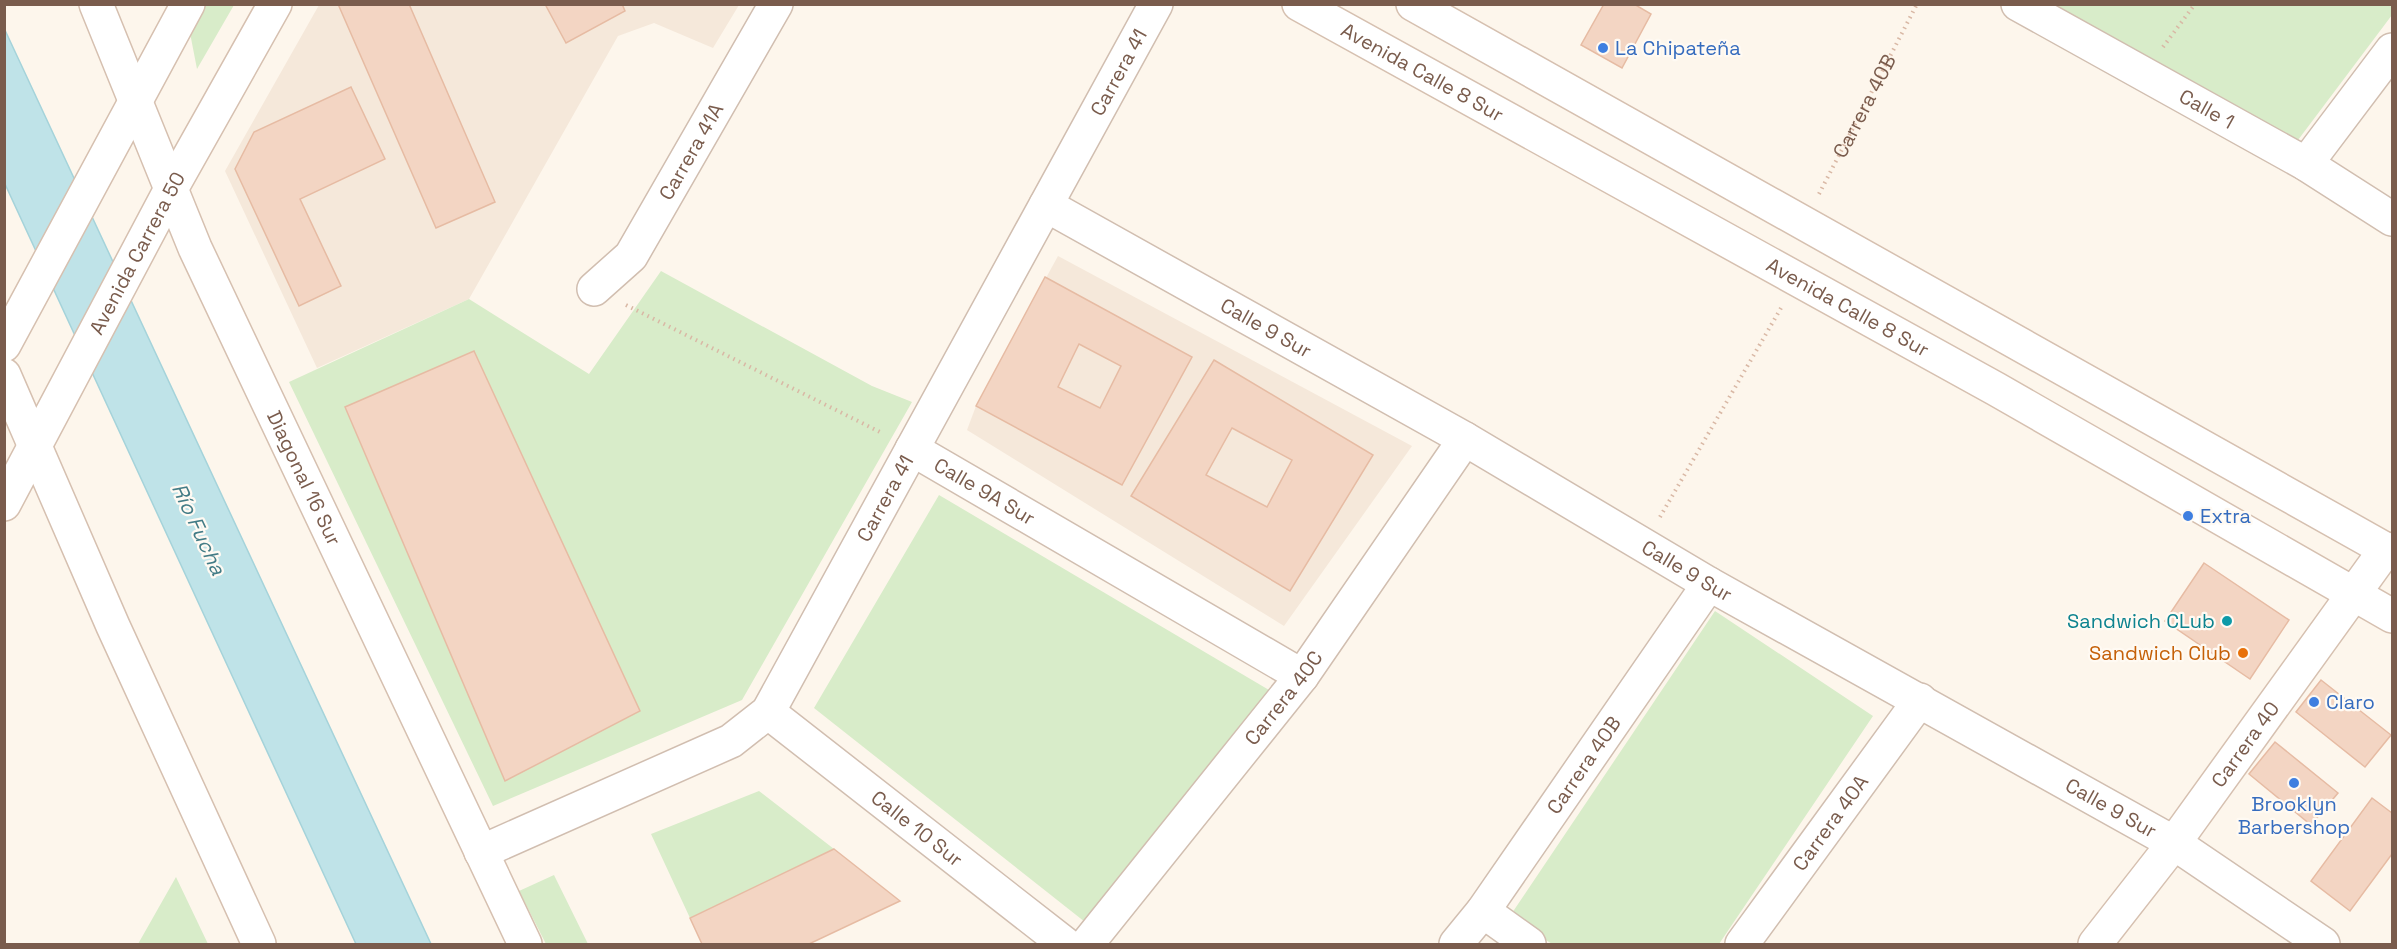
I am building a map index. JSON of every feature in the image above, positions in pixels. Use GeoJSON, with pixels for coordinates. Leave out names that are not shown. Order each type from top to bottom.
{"type":"FeatureCollection","features":[{"type":"Feature","properties":{"kind":"street","name":"Diagonal 16 Sur"},"geometry":{"type":"LineString","coordinates":[[96,4],[195,248],[525,945]]}},
{"type":"Feature","properties":{"kind":"street"},"geometry":{"type":"LineString","coordinates":[[4,345],[188,4]]}},
{"type":"Feature","properties":{"kind":"street","name":"Avenida Carrera 50"},"geometry":{"type":"LineString","coordinates":[[4,504],[171,189],[275,4]]}},
{"type":"Feature","properties":{"kind":"street","name":"Carrera 41A"},"geometry":{"type":"LineString","coordinates":[[594,289],[632,256],[776,4]]}},
{"type":"Feature","properties":{"kind":"street","name":"Carrera 41"},"geometry":{"type":"LineString","coordinates":[[482,852],[731,741],[768,712],[1156,4]]}},
{"type":"Feature","properties":{"kind":"street","name":"Avenida Calle 8 Sur"},"geometry":{"type":"LineString","coordinates":[[1299,4],[1996,389],[2392,615]]}},
{"type":"Feature","properties":{"kind":"street"},"geometry":{"type":"LineString","coordinates":[[1413,4],[2390,548]]}},
{"type":"Feature","properties":{"kind":"street","name":"Calle 1"},"geometry":{"type":"LineString","coordinates":[[2024,6],[2306,164],[2392,219]]}},
{"type":"Feature","properties":{"kind":"street"},"geometry":{"type":"LineString","coordinates":[[2306,164],[2392,50]]}},
{"type":"Feature","properties":{"kind":"street","name":"Calle 9 Sur"},"geometry":{"type":"LineString","coordinates":[[1046,205],[1465,439],[1709,584],[2174,843],[2323,945]]}},
{"type":"Feature","properties":{"kind":"street"},"geometry":{"type":"LineString","coordinates":[[4,375],[113,626],[259,945]]}},
{"type":"Feature","properties":{"kind":"street","name":"Carrera 40C"},"geometry":{"type":"LineString","coordinates":[[1087,945],[1302,676],[1465,439]]}},
{"type":"Feature","properties":{"kind":"street","name":"Calle 9A Sur"},"geometry":{"type":"LineString","coordinates":[[912,449],[1302,676]]}},
{"type":"Feature","properties":{"kind":"street","name":"Carrera 40"},"geometry":{"type":"LineString","coordinates":[[2095,945],[2174,843],[2355,592],[2390,548]]}},
{"type":"Feature","properties":{"kind":"street","name":"Carrera 40B"},"geometry":{"type":"LineString","coordinates":[[1456,945],[1483,911],[1709,584]]}},
{"type":"Feature","properties":{"kind":"street","name":"Carrera 40A"},"geometry":{"type":"LineString","coordinates":[[1742,945],[1920,700]]}},
{"type":"Feature","properties":{"kind":"street","name":"Calle 10 Sur"},"geometry":{"type":"LineString","coordinates":[[768,712],[1065,945]]}},
{"type":"Feature","properties":{"kind":"street"},"geometry":{"type":"LineString","coordinates":[[1483,911],[1529,945]]}},
{"type":"Feature","properties":{"kind":"path","name":"Carrera 40B"},"geometry":{"type":"LineString","coordinates":[[1817,198],[1917,4]]}},
{"type":"Feature","properties":{"kind":"path"},"geometry":{"type":"LineString","coordinates":[[2142,73],[2196,4]]}},
{"type":"Feature","properties":{"kind":"path","name":"Calle 9A Sur"},"geometry":{"type":"LineString","coordinates":[[594,289],[912,449]]}},
{"type":"Feature","properties":{"kind":"path"},"geometry":{"type":"LineString","coordinates":[[1644,545],[1783,305]]}},
{"type":"Feature","properties":{"kind":"shaded area"},"geometry":{"type":"Polygon","coordinates":[[[319,5],[739,5],[713,48],[654,23],[618,36],[469,299],[317,368],[225,171],[319,5]]]}},
{"type":"Feature","properties":{"kind":"shaded area"},"geometry":{"type":"Polygon","coordinates":[[[1058,256],[1412,446],[1284,626],[967,430],[976,406],[1058,256]]]}},
{"type":"Feature","properties":{"kind":"green space"},"geometry":{"type":"Polygon","coordinates":[[[2054,4],[2392,5],[2392,15],[2292,148],[2048,12],[2054,4]]]}},
{"type":"Feature","properties":{"kind":"green space"},"geometry":{"type":"Polygon","coordinates":[[[205,5],[234,5],[197,69],[190,33],[205,5]]]}},
{"type":"Feature","properties":{"kind":"green space"},"geometry":{"type":"Polygon","coordinates":[[[661,271],[872,386],[912,402],[742,700],[493,806],[289,382],[469,299],[589,374],[661,271]]]}},
{"type":"Feature","properties":{"kind":"green space"},"geometry":{"type":"Polygon","coordinates":[[[939,495],[1269,690],[1085,922],[814,708],[939,495]]]}},
{"type":"Feature","properties":{"kind":"green space"},"geometry":{"type":"Polygon","coordinates":[[[1715,611],[1873,716],[1719,944],[1552,944],[1510,916],[1715,611]]]}},
{"type":"Feature","properties":{"kind":"green space"},"geometry":{"type":"Polygon","coordinates":[[[759,791],[834,849],[690,918],[651,834],[759,791]]]}},
{"type":"Feature","properties":{"kind":"green space"},"geometry":{"type":"Polygon","coordinates":[[[554,875],[588,944],[546,944],[519,891],[554,875]]]}},
{"type":"Feature","properties":{"kind":"green space"},"geometry":{"type":"Polygon","coordinates":[[[176,877],[208,944],[138,944],[176,877]]]}},
{"type":"Feature","properties":{"kind":"water","name":"Río Fucha"},"geometry":{"type":"Polygon","coordinates":[[[4,28],[431,944],[356,944],[5,184],[4,28]]]}},
{"type":"Feature","properties":{"kind":"building"},"geometry":{"type":"Polygon","coordinates":[[[338,4],[409,4],[495,202],[436,228],[338,4]]]}},
{"type":"Feature","properties":{"kind":"building"},"geometry":{"type":"Polygon","coordinates":[[[545,4],[622,4],[625,11],[566,43],[545,4]]]}},
{"type":"Feature","properties":{"kind":"building"},"geometry":{"type":"Polygon","coordinates":[[[1604,4],[1634,4],[1651,14],[1622,68],[1581,45],[1604,4]]]}},
{"type":"Feature","properties":{"kind":"building"},"geometry":{"type":"Polygon","coordinates":[[[351,87],[385,159],[300,199],[341,286],[299,306],[235,169],[254,132],[351,87]]]}},
{"type":"Feature","properties":{"kind":"building"},"geometry":{"type":"Polygon","coordinates":[[[1045,277],[1192,357],[1122,485],[976,406],[1045,277]],[[1079,344],[1058,387],[1100,408],[1121,366],[1079,344]]]}},
{"type":"Feature","properties":{"kind":"building"},"geometry":{"type":"Polygon","coordinates":[[[474,351],[640,711],[505,781],[345,407],[474,351]]]}},
{"type":"Feature","properties":{"kind":"building"},"geometry":{"type":"Polygon","coordinates":[[[1214,360],[1373,455],[1290,591],[1131,496],[1214,360]],[[1232,428],[1206,475],[1267,507],[1292,460],[1232,428]]]}},
{"type":"Feature","properties":{"kind":"building","name":"Sandwich CLub"},"geometry":{"type":"Polygon","coordinates":[[[2204,563],[2289,620],[2250,679],[2165,621],[2204,563]]]}},
{"type":"Feature","properties":{"kind":"building"},"geometry":{"type":"Polygon","coordinates":[[[2321,680],[2391,735],[2365,767],[2296,712],[2321,680]]]}},
{"type":"Feature","properties":{"kind":"building","name":"Brooklyn Barbershop"},"geometry":{"type":"Polygon","coordinates":[[[2275,742],[2338,793],[2311,825],[2249,774],[2275,742]]]}},
{"type":"Feature","properties":{"kind":"building"},"geometry":{"type":"Polygon","coordinates":[[[2372,798],[2392,813],[2392,854],[2350,911],[2311,881],[2372,798]]]}},
{"type":"Feature","properties":{"kind":"building"},"geometry":{"type":"Polygon","coordinates":[[[834,849],[900,901],[809,944],[702,944],[690,918],[834,849]]]}},
{"type":"Feature","properties":{"kind":"place","name":"La Chipateña"},"geometry":{"type":"Point","coordinates":[1603,48]}},
{"type":"Feature","properties":{"kind":"place","name":"Extra"},"geometry":{"type":"Point","coordinates":[2188,516]}},
{"type":"Feature","properties":{"kind":"place","name":"Sandwich CLub"},"geometry":{"type":"Point","coordinates":[2227,621]}},
{"type":"Feature","properties":{"kind":"place","name":"Sandwich Club"},"geometry":{"type":"Point","coordinates":[2243,653]}},
{"type":"Feature","properties":{"kind":"place","name":"Claro"},"geometry":{"type":"Point","coordinates":[2314,702]}},
{"type":"Feature","properties":{"kind":"place","name":"Brooklyn Barbershop"},"geometry":{"type":"Point","coordinates":[2294,783]}}]}
